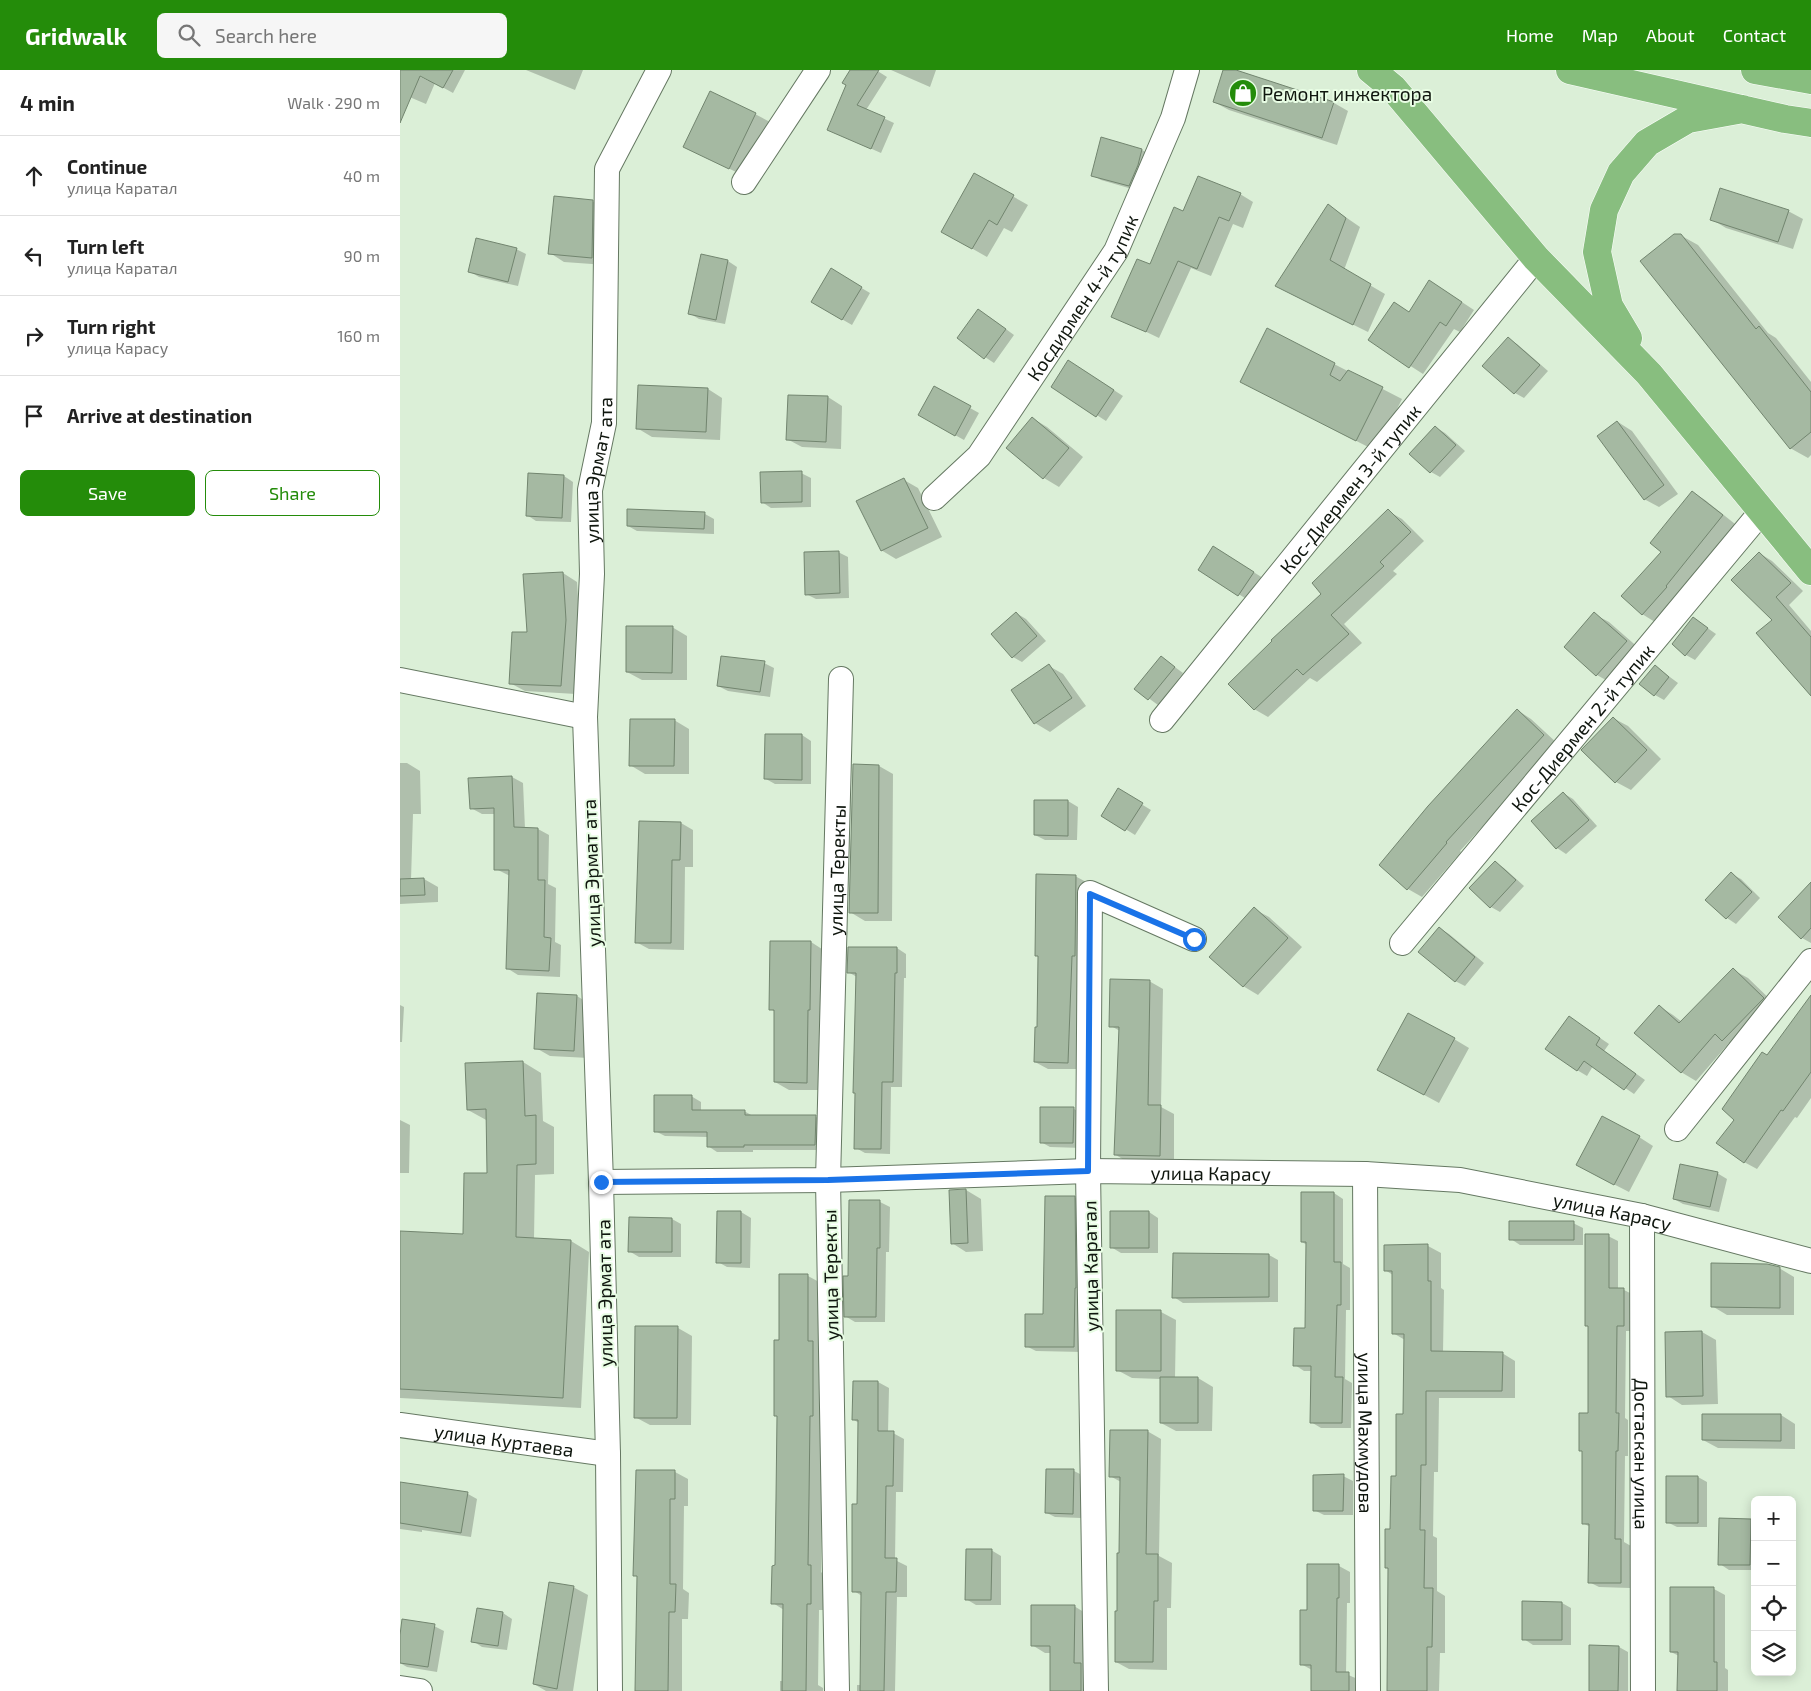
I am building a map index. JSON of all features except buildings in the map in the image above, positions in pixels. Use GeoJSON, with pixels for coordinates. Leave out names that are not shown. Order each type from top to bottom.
{"type":"FeatureCollection","features":[{"type":"Feature","properties":{"kind":"highway"},"geometry":{"type":"LineString","coordinates":[[1371,70],[1393,88],[1536,258],[1649,374],[1811,571]]}},
{"type":"Feature","properties":{"kind":"highway"},"geometry":{"type":"LineString","coordinates":[[1570,70],[1785,120],[1811,123]]}},
{"type":"Feature","properties":{"kind":"highway"},"geometry":{"type":"LineString","coordinates":[[1756,70],[1811,80]]}},
{"type":"Feature","properties":{"kind":"highway"},"geometry":{"type":"LineString","coordinates":[[1649,374],[1609,306],[1598,252],[1604,210],[1621,173],[1647,143],[1688,119],[1742,109]]}},
{"type":"Feature","properties":{"kind":"street","name":"улица Эрмат ата"},"geometry":{"type":"LineString","coordinates":[[610,1691],[608,1454],[585,717],[592,574],[590,490],[604,423],[607,169],[659,70]]}},
{"type":"Feature","properties":{"kind":"street"},"geometry":{"type":"LineString","coordinates":[[744,182],[818,70]]}},
{"type":"Feature","properties":{"kind":"street","name":"Косдирмен 4-й тупик"},"geometry":{"type":"LineString","coordinates":[[934,498],[979,456],[1116,251],[1173,118],[1187,70]]}},
{"type":"Feature","properties":{"kind":"street","name":"Кос-Диермен 3-й тупик"},"geometry":{"type":"LineString","coordinates":[[1162,720],[1536,258]]}},
{"type":"Feature","properties":{"kind":"street","name":"Кос-Диермен 2-й тупик"},"geometry":{"type":"LineString","coordinates":[[1402,943],[1762,511]]}},
{"type":"Feature","properties":{"kind":"street","name":"улица Теректы"},"geometry":{"type":"LineString","coordinates":[[837,1691],[828,1180],[841,679]]}},
{"type":"Feature","properties":{"kind":"street"},"geometry":{"type":"LineString","coordinates":[[400,680],[585,717]]}},
{"type":"Feature","properties":{"kind":"street","name":"улица Каратал"},"geometry":{"type":"LineString","coordinates":[[1096,1691],[1088,1171],[1090,894],[1194,939]]}},
{"type":"Feature","properties":{"kind":"street"},"geometry":{"type":"LineString","coordinates":[[1677,1129],[1811,961]]}},
{"type":"Feature","properties":{"kind":"street","name":"улица Карасу"},"geometry":{"type":"LineString","coordinates":[[601,1182],[828,1180],[1088,1171],[1365,1174],[1460,1180],[1642,1216],[1811,1261]]}},
{"type":"Feature","properties":{"kind":"street","name":"улица Махмудова"},"geometry":{"type":"LineString","coordinates":[[1365,1174],[1368,1691]]}},
{"type":"Feature","properties":{"kind":"street","name":"Достаскан улица"},"geometry":{"type":"LineString","coordinates":[[1642,1216],[1643,1691]]}},
{"type":"Feature","properties":{"kind":"street","name":"улица Куртаева"},"geometry":{"type":"LineString","coordinates":[[400,1425],[608,1454]]}},
{"type":"Feature","properties":{"kind":"street"},"geometry":{"type":"LineString","coordinates":[[400,1688],[420,1691]]}},
{"type":"Feature","properties":{"kind":"place","name":"Ремонт инжектора"},"geometry":{"type":"Point","coordinates":[1243,93]}},
{"type":"Feature","properties":{"kind":"route"},"geometry":{"type":"LineString","coordinates":[[601,1182],[828,1180],[1088,1171],[1090,894],[1194,939]]}}]}
